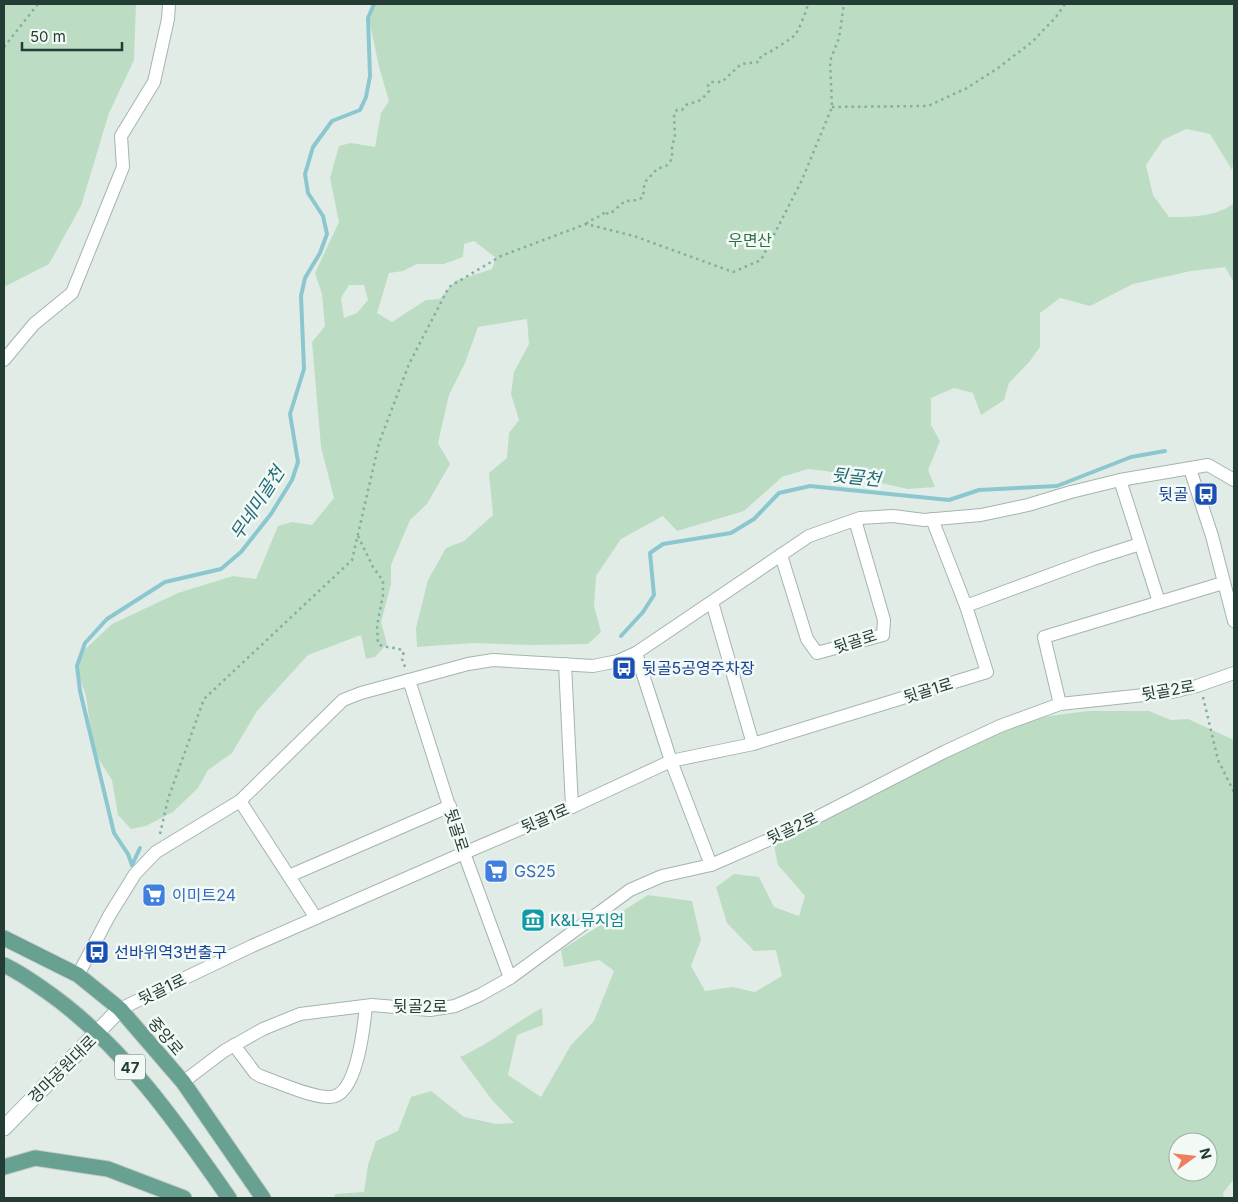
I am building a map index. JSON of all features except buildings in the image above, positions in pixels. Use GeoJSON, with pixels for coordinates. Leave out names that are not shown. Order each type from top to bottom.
{"type":"FeatureCollection","features":[{"type":"Feature","properties":{"kind":"main road","name":"중앙로"},"geometry":{"type":"LineString","coordinates":[[4,938],[78,975],[120,1009],[183,1082],[263,1198]]}},
{"type":"Feature","properties":{"kind":"main road","name":"47"},"geometry":{"type":"LineString","coordinates":[[4,965],[17,971],[56,998],[98,1032],[135,1072],[229,1198]]}},
{"type":"Feature","properties":{"kind":"main road"},"geometry":{"type":"LineString","coordinates":[[4,1166],[35,1158],[108,1169],[184,1198]]}},
{"type":"Feature","properties":{"kind":"street"},"geometry":{"type":"LineString","coordinates":[[4,360],[34,324],[72,293],[123,167],[121,136],[154,82],[168,19],[169,4]]}},
{"type":"Feature","properties":{"kind":"street"},"geometry":{"type":"LineString","coordinates":[[78,975],[109,916],[135,874],[156,852],[240,801],[344,700],[361,693],[468,664],[494,660],[593,666],[618,661],[636,653],[809,536],[860,518],[893,516],[924,520],[980,515],[1028,506],[1071,492],[1120,480],[1208,465],[1234,480]]}},
{"type":"Feature","properties":{"kind":"street"},"geometry":{"type":"LineString","coordinates":[[1190,469],[1212,536],[1234,621]]}},
{"type":"Feature","properties":{"kind":"street"},"geometry":{"type":"LineString","coordinates":[[1120,480],[1159,602]]}},
{"type":"Feature","properties":{"kind":"street"},"geometry":{"type":"LineString","coordinates":[[932,519],[966,606],[1093,559],[1140,544]]}},
{"type":"Feature","properties":{"kind":"street","name":"뒷골로"},"geometry":{"type":"LineString","coordinates":[[781,555],[808,639],[818,653],[883,635],[884,620],[855,520]]}},
{"type":"Feature","properties":{"kind":"street"},"geometry":{"type":"LineString","coordinates":[[1060,704],[1044,637],[1223,583]]}},
{"type":"Feature","properties":{"kind":"street"},"geometry":{"type":"LineString","coordinates":[[712,602],[753,744]]}},
{"type":"Feature","properties":{"kind":"street","name":"뒷골1로"},"geometry":{"type":"LineString","coordinates":[[120,1009],[316,918],[464,852],[572,807],[672,761],[753,744],[986,672],[966,606]]}},
{"type":"Feature","properties":{"kind":"street"},"geometry":{"type":"LineString","coordinates":[[636,653],[672,761],[711,864]]}},
{"type":"Feature","properties":{"kind":"street"},"geometry":{"type":"LineString","coordinates":[[565,664],[572,807]]}},
{"type":"Feature","properties":{"kind":"street","name":"뒷골2로"},"geometry":{"type":"LineString","coordinates":[[183,1082],[234,1045],[263,1029],[300,1014],[366,1006],[430,1010],[454,1006],[480,995],[510,978],[630,890],[662,876],[711,864],[798,827],[1000,726],[1060,704],[1172,692],[1234,673]]}},
{"type":"Feature","properties":{"kind":"street","name":"뒷골로"},"geometry":{"type":"LineString","coordinates":[[412,679],[464,852],[510,978]]}},
{"type":"Feature","properties":{"kind":"street"},"geometry":{"type":"LineString","coordinates":[[240,801],[316,918]]}},
{"type":"Feature","properties":{"kind":"street"},"geometry":{"type":"LineString","coordinates":[[289,876],[450,806]]}},
{"type":"Feature","properties":{"kind":"street"},"geometry":{"type":"LineString","coordinates":[[234,1045],[260,1076],[315,1095],[332,1098],[344,1090],[349,1081],[362,1038],[366,1006]]}},
{"type":"Feature","properties":{"kind":"street","name":"경마공원대로"},"geometry":{"type":"LineString","coordinates":[[4,1128],[120,1009]]}},
{"type":"Feature","properties":{"kind":"path"},"geometry":{"type":"LineString","coordinates":[[4,48],[38,4]]}},
{"type":"Feature","properties":{"kind":"path"},"geometry":{"type":"LineString","coordinates":[[156,852],[168,799],[204,699],[352,560],[379,443],[409,364],[449,287],[500,256],[586,224],[606,211],[606,213],[610,214],[625,201],[640,199],[643,196],[646,181],[657,169],[666,166],[672,159],[672,148],[675,138],[674,114],[677,110],[682,110],[686,105],[701,100],[709,91],[708,86],[710,82],[722,82],[738,66],[744,63],[759,62],[761,56],[771,52],[794,36],[808,4]]}},
{"type":"Feature","properties":{"kind":"path"},"geometry":{"type":"LineString","coordinates":[[586,224],[634,236],[733,272],[761,260],[802,180],[832,107],[830,61],[839,38],[844,4]]}},
{"type":"Feature","properties":{"kind":"path"},"geometry":{"type":"LineString","coordinates":[[832,107],[928,106],[967,88],[1025,48],[1056,17],[1065,4]]}},
{"type":"Feature","properties":{"kind":"path"},"geometry":{"type":"LineString","coordinates":[[358,535],[368,559],[383,581],[384,595],[377,626],[378,644],[384,647],[400,648],[404,652],[402,663],[412,679]]}},
{"type":"Feature","properties":{"kind":"path"},"geometry":{"type":"LineString","coordinates":[[1204,683],[1203,700],[1218,760],[1234,792]]}},
{"type":"Feature","properties":{"kind":"green space"},"geometry":{"type":"Polygon","coordinates":[[[4,4],[136,4],[134,60],[109,113],[81,206],[49,264],[4,287],[4,4]]]}},
{"type":"Feature","properties":{"kind":"green space","name":"우면산"},"geometry":{"type":"Polygon","coordinates":[[[373,4],[1234,4],[1234,159],[1232,170],[1210,134],[1186,129],[1163,140],[1146,165],[1153,195],[1169,217],[1212,214],[1234,203],[1234,283],[1225,267],[1191,271],[1133,284],[1090,306],[1060,298],[1040,313],[1040,347],[1030,361],[1009,383],[1004,400],[981,415],[973,393],[954,388],[931,398],[931,425],[940,441],[928,470],[935,487],[908,489],[826,471],[808,469],[782,477],[744,511],[677,531],[663,516],[621,539],[596,576],[594,606],[601,632],[588,644],[472,643],[417,647],[416,628],[428,580],[446,548],[464,541],[493,515],[489,473],[507,458],[509,433],[519,420],[511,394],[514,372],[529,344],[527,319],[478,327],[465,363],[449,395],[438,443],[450,464],[427,504],[410,520],[391,565],[391,584],[381,622],[387,644],[375,657],[366,659],[361,635],[308,655],[257,711],[232,753],[208,770],[198,788],[173,812],[146,826],[131,829],[118,815],[112,780],[94,752],[86,696],[79,675],[80,654],[112,624],[178,593],[233,576],[256,579],[278,526],[292,522],[312,525],[334,498],[321,447],[312,342],[325,326],[322,294],[315,273],[339,222],[330,178],[339,146],[351,143],[375,147],[381,113],[389,101],[379,67],[369,19],[373,4]],[[474,241],[464,244],[463,257],[444,264],[417,264],[403,271],[389,273],[377,313],[392,322],[426,300],[440,299],[455,281],[492,269],[496,258],[474,241]],[[349,285],[341,298],[344,318],[357,313],[368,300],[364,285],[349,285]]]}},
{"type":"Feature","properties":{"kind":"green space"},"geometry":{"type":"Polygon","coordinates":[[[1088,711],[1149,711],[1171,720],[1188,719],[1234,740],[1234,1179],[1223,1193],[1224,1198],[334,1198],[335,1194],[364,1192],[368,1165],[376,1141],[398,1131],[411,1097],[431,1091],[464,1117],[496,1124],[514,1123],[492,1100],[460,1057],[482,1046],[542,1008],[543,1025],[517,1035],[508,1075],[541,1097],[571,1045],[594,1021],[614,971],[599,960],[564,967],[561,950],[648,895],[692,901],[701,940],[691,966],[705,991],[732,987],[755,992],[782,976],[776,950],[754,951],[727,923],[716,887],[734,874],[759,877],[774,907],[799,916],[805,896],[778,865],[774,846],[808,825],[1015,724],[1035,718],[1088,711]]]}},
{"type":"Feature","properties":{"kind":"waterway","name":"무네미골천"},"geometry":{"type":"LineString","coordinates":[[132,865],[128,854],[114,833],[80,691],[77,666],[85,643],[107,619],[165,582],[221,569],[241,552],[271,514],[292,480],[298,462],[290,414],[304,369],[301,296],[305,278],[320,253],[327,234],[323,216],[308,193],[305,174],[313,147],[332,121],[360,110],[366,97],[370,76],[368,18],[374,4]]}},
{"type":"Feature","properties":{"kind":"waterway","name":"뒷골천"},"geometry":{"type":"LineString","coordinates":[[621,636],[643,612],[654,595],[650,553],[663,544],[731,533],[754,519],[779,493],[810,486],[949,500],[979,490],[1057,486],[1131,457],[1165,451]]}},
{"type":"Feature","properties":{"kind":"waterway","name":"뒷골천"},"geometry":{"type":"LineString","coordinates":[[132,865],[140,848]]}},
{"type":"Feature","properties":{"kind":"place","name":"뒷골"},"geometry":{"type":"Point","coordinates":[1206,494]}},
{"type":"Feature","properties":{"kind":"place","name":"뒷골5공영주차장"},"geometry":{"type":"Point","coordinates":[624,668]}},
{"type":"Feature","properties":{"kind":"place","name":"GS25"},"geometry":{"type":"Point","coordinates":[496,871]}},
{"type":"Feature","properties":{"kind":"place","name":"이미트24"},"geometry":{"type":"Point","coordinates":[154,895]}},
{"type":"Feature","properties":{"kind":"place","name":"K&L뮤지엄"},"geometry":{"type":"Point","coordinates":[533,920]}},
{"type":"Feature","properties":{"kind":"place","name":"선바위역3번출구"},"geometry":{"type":"Point","coordinates":[97,952]}}]}
